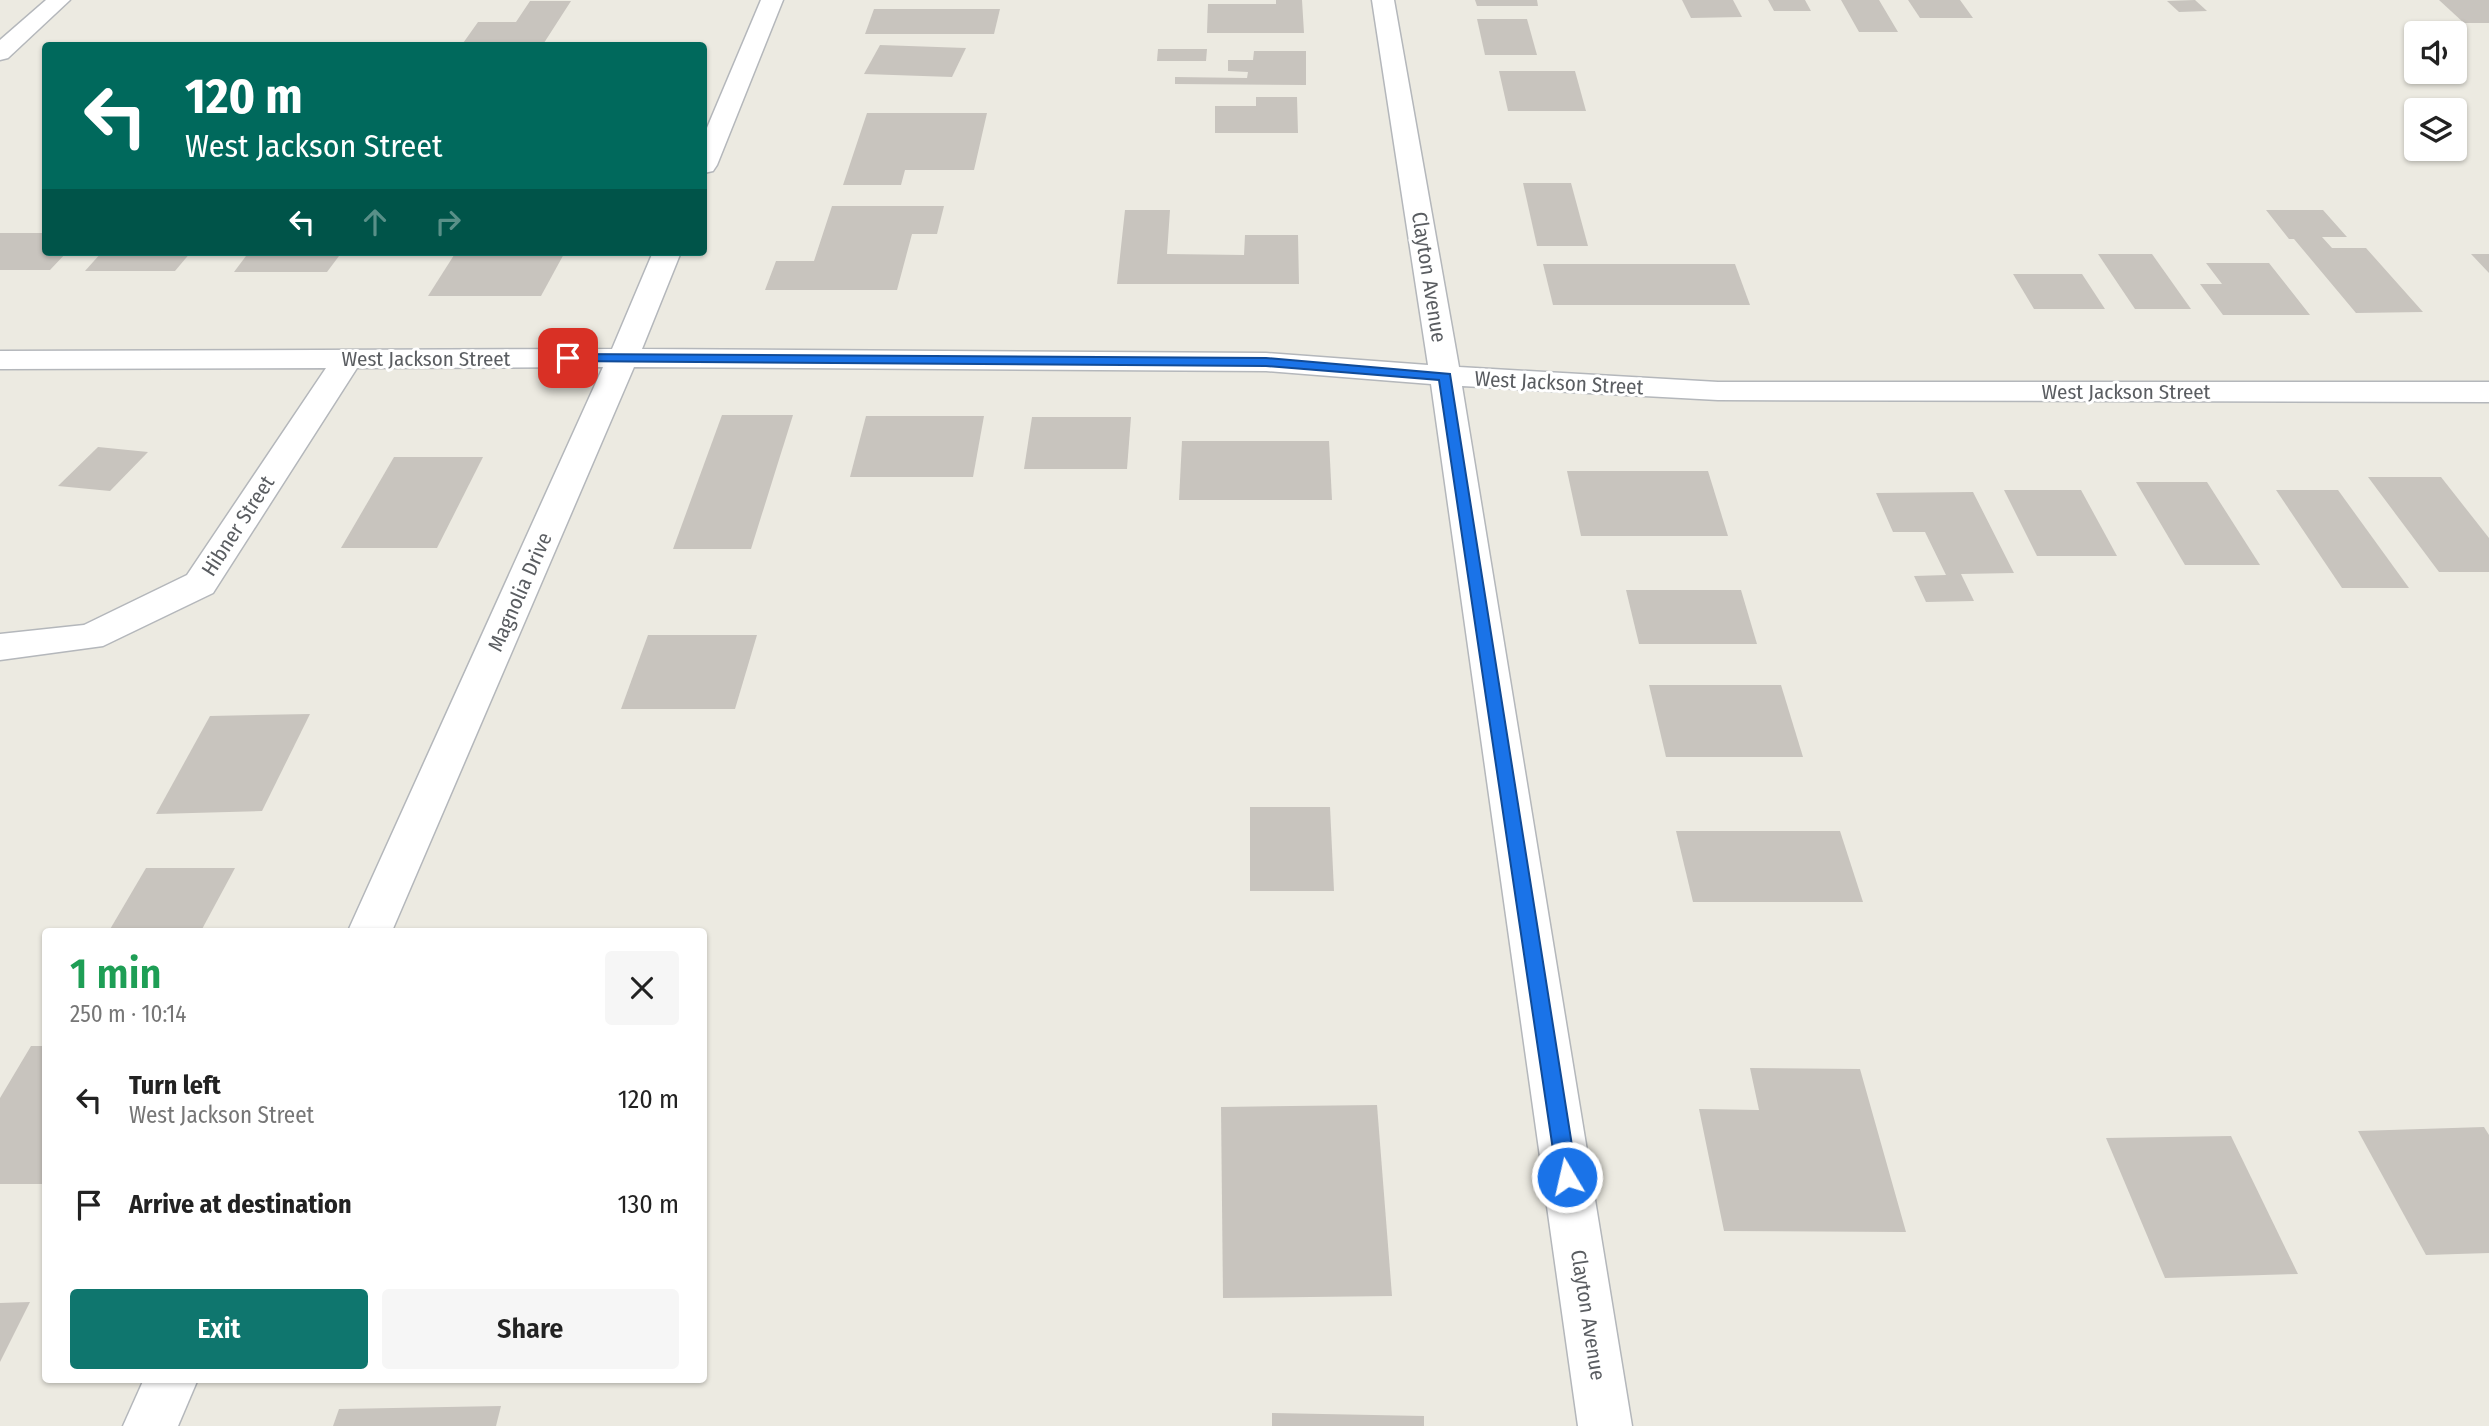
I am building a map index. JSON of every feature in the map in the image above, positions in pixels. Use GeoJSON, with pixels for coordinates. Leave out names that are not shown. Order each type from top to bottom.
{"type":"FeatureCollection","features":[{"type":"Feature","properties":{"kind":"street"},"geometry":{"type":"LineString","coordinates":[[0,53],[60,0]]}},
{"type":"Feature","properties":{"kind":"street"},"geometry":{"type":"LineString","coordinates":[[707,158],[772,0]]}},
{"type":"Feature","properties":{"kind":"street","name":"Clayton Avenue"},"geometry":{"type":"LineString","coordinates":[[1384,0],[1445,376],[1605,1426]]}},
{"type":"Feature","properties":{"kind":"street","name":"Magnolia Drive"},"geometry":{"type":"LineString","coordinates":[[371,928],[665,256]]}},
{"type":"Feature","properties":{"kind":"street","name":"West Jackson Street"},"geometry":{"type":"LineString","coordinates":[[0,360],[623,358],[1266,362],[1445,376],[1718,391],[2489,392]]}},
{"type":"Feature","properties":{"kind":"street","name":"Hibner Street"},"geometry":{"type":"LineString","coordinates":[[0,648],[90,637],[200,584],[347,360]]}},
{"type":"Feature","properties":{"kind":"street"},"geometry":{"type":"LineString","coordinates":[[150,1426],[169,1383]]}},
{"type":"Feature","properties":{"kind":"building"},"geometry":{"type":"Polygon","coordinates":[[[1276,0],[1302,0],[1304,33],[1207,33],[1208,4],[1276,4],[1276,0]]]}},
{"type":"Feature","properties":{"kind":"building"},"geometry":{"type":"Polygon","coordinates":[[[1475,0],[1537,0],[1538,6],[1477,6],[1475,0]]]}},
{"type":"Feature","properties":{"kind":"building"},"geometry":{"type":"Polygon","coordinates":[[[1682,0],[1733,0],[1742,17],[1691,18],[1682,0]]]}},
{"type":"Feature","properties":{"kind":"building"},"geometry":{"type":"Polygon","coordinates":[[[1768,0],[1805,0],[1811,11],[1774,11],[1768,0]]]}},
{"type":"Feature","properties":{"kind":"building"},"geometry":{"type":"Polygon","coordinates":[[[1841,0],[1879,0],[1898,32],[1859,32],[1841,0]]]}},
{"type":"Feature","properties":{"kind":"building"},"geometry":{"type":"Polygon","coordinates":[[[1908,0],[1960,0],[1973,18],[1920,18],[1908,0]]]}},
{"type":"Feature","properties":{"kind":"building"},"geometry":{"type":"Polygon","coordinates":[[[2195,0],[2207,11],[2179,12],[2167,1],[2195,0]]]}},
{"type":"Feature","properties":{"kind":"building"},"geometry":{"type":"Polygon","coordinates":[[[2439,0],[2489,0],[2489,23],[2462,21],[2439,0]]]}},
{"type":"Feature","properties":{"kind":"building"},"geometry":{"type":"Polygon","coordinates":[[[530,1],[571,1],[545,42],[464,42],[478,22],[516,22],[530,1]]]}},
{"type":"Feature","properties":{"kind":"building"},"geometry":{"type":"Polygon","coordinates":[[[874,9],[1000,9],[994,34],[865,34],[874,9]]]}},
{"type":"Feature","properties":{"kind":"building"},"geometry":{"type":"Polygon","coordinates":[[[1477,19],[1527,19],[1537,55],[1485,55],[1477,19]]]}},
{"type":"Feature","properties":{"kind":"building"},"geometry":{"type":"Polygon","coordinates":[[[880,45],[966,48],[952,77],[864,74],[880,45]]]}},
{"type":"Feature","properties":{"kind":"building"},"geometry":{"type":"Polygon","coordinates":[[[1158,49],[1207,49],[1206,61],[1157,61],[1158,49]]]}},
{"type":"Feature","properties":{"kind":"building"},"geometry":{"type":"Polygon","coordinates":[[[1254,51],[1306,51],[1306,85],[1175,84],[1175,77],[1247,78],[1248,72],[1228,71],[1228,60],[1253,60],[1254,51]]]}},
{"type":"Feature","properties":{"kind":"building"},"geometry":{"type":"Polygon","coordinates":[[[1499,71],[1575,71],[1586,111],[1508,111],[1499,71]]]}},
{"type":"Feature","properties":{"kind":"building"},"geometry":{"type":"Polygon","coordinates":[[[1256,97],[1297,97],[1298,133],[1215,133],[1215,106],[1256,106],[1256,97]]]}},
{"type":"Feature","properties":{"kind":"building"},"geometry":{"type":"Polygon","coordinates":[[[867,113],[987,113],[974,170],[905,170],[901,185],[843,185],[867,113]]]}},
{"type":"Feature","properties":{"kind":"building"},"geometry":{"type":"Polygon","coordinates":[[[1523,183],[1571,183],[1588,246],[1537,246],[1523,183]]]}},
{"type":"Feature","properties":{"kind":"building"},"geometry":{"type":"Polygon","coordinates":[[[832,206],[944,206],[937,234],[912,234],[897,290],[765,290],[776,261],[814,261],[832,206]]]}},
{"type":"Feature","properties":{"kind":"building"},"geometry":{"type":"Polygon","coordinates":[[[1125,210],[1170,210],[1167,254],[1244,255],[1245,235],[1298,235],[1299,284],[1117,284],[1125,210]]]}},
{"type":"Feature","properties":{"kind":"building"},"geometry":{"type":"Polygon","coordinates":[[[2266,210],[2323,210],[2347,237],[2322,237],[2332,248],[2366,248],[2423,312],[2356,313],[2266,210]]]}},
{"type":"Feature","properties":{"kind":"building"},"geometry":{"type":"Polygon","coordinates":[[[0,233],[42,233],[42,256],[63,256],[50,270],[0,270],[0,233]]]}},
{"type":"Feature","properties":{"kind":"building"},"geometry":{"type":"Polygon","coordinates":[[[2098,254],[2152,254],[2191,309],[2135,309],[2098,254]]]}},
{"type":"Feature","properties":{"kind":"building"},"geometry":{"type":"Polygon","coordinates":[[[2471,254],[2489,254],[2489,273],[2471,254]]]}},
{"type":"Feature","properties":{"kind":"building"},"geometry":{"type":"Polygon","coordinates":[[[98,256],[188,256],[175,271],[85,271],[98,256]]]}},
{"type":"Feature","properties":{"kind":"building"},"geometry":{"type":"Polygon","coordinates":[[[246,256],[339,256],[327,272],[234,272],[246,256]]]}},
{"type":"Feature","properties":{"kind":"building"},"geometry":{"type":"Polygon","coordinates":[[[453,256],[563,256],[541,296],[428,296],[453,256]]]}},
{"type":"Feature","properties":{"kind":"building"},"geometry":{"type":"Polygon","coordinates":[[[2206,263],[2269,263],[2310,315],[2223,315],[2200,284],[2222,284],[2206,263]]]}},
{"type":"Feature","properties":{"kind":"building"},"geometry":{"type":"Polygon","coordinates":[[[1543,264],[1735,264],[1750,305],[1553,305],[1543,264]]]}},
{"type":"Feature","properties":{"kind":"building"},"geometry":{"type":"Polygon","coordinates":[[[2013,274],[2082,274],[2105,309],[2034,309],[2013,274]]]}},
{"type":"Feature","properties":{"kind":"building"},"geometry":{"type":"Polygon","coordinates":[[[722,415],[793,415],[751,549],[673,549],[722,415]]]}},
{"type":"Feature","properties":{"kind":"building"},"geometry":{"type":"Polygon","coordinates":[[[866,416],[984,416],[973,477],[850,477],[866,416]]]}},
{"type":"Feature","properties":{"kind":"building"},"geometry":{"type":"Polygon","coordinates":[[[1032,417],[1131,417],[1127,469],[1024,469],[1032,417]]]}},
{"type":"Feature","properties":{"kind":"building"},"geometry":{"type":"Polygon","coordinates":[[[1182,441],[1329,441],[1332,500],[1179,500],[1182,441]]]}},
{"type":"Feature","properties":{"kind":"building"},"geometry":{"type":"Polygon","coordinates":[[[98,447],[148,452],[110,491],[58,486],[98,447]]]}},
{"type":"Feature","properties":{"kind":"building"},"geometry":{"type":"Polygon","coordinates":[[[394,457],[483,457],[437,548],[341,548],[394,457]]]}},
{"type":"Feature","properties":{"kind":"building"},"geometry":{"type":"Polygon","coordinates":[[[1567,471],[1708,471],[1728,536],[1581,536],[1567,471]]]}},
{"type":"Feature","properties":{"kind":"building"},"geometry":{"type":"Polygon","coordinates":[[[2368,477],[2441,477],[2489,538],[2489,572],[2439,572],[2368,477]]]}},
{"type":"Feature","properties":{"kind":"building"},"geometry":{"type":"Polygon","coordinates":[[[2136,482],[2207,482],[2260,565],[2185,565],[2136,482]]]}},
{"type":"Feature","properties":{"kind":"building"},"geometry":{"type":"Polygon","coordinates":[[[2004,490],[2081,490],[2117,556],[2037,556],[2004,490]]]}},
{"type":"Feature","properties":{"kind":"building"},"geometry":{"type":"Polygon","coordinates":[[[2276,490],[2338,490],[2409,588],[2342,588],[2276,490]]]}},
{"type":"Feature","properties":{"kind":"building"},"geometry":{"type":"Polygon","coordinates":[[[1973,492],[2014,573],[1961,574],[1974,601],[1926,602],[1914,576],[1946,575],[1925,532],[1893,532],[1876,493],[1973,492]]]}},
{"type":"Feature","properties":{"kind":"building"},"geometry":{"type":"Polygon","coordinates":[[[1626,590],[1741,590],[1757,644],[1639,644],[1626,590]]]}},
{"type":"Feature","properties":{"kind":"building"},"geometry":{"type":"Polygon","coordinates":[[[648,635],[757,635],[735,709],[621,709],[648,635]]]}},
{"type":"Feature","properties":{"kind":"building"},"geometry":{"type":"Polygon","coordinates":[[[1649,685],[1781,685],[1803,757],[1666,757],[1649,685]]]}},
{"type":"Feature","properties":{"kind":"building"},"geometry":{"type":"Polygon","coordinates":[[[310,714],[262,811],[156,814],[210,716],[310,714]]]}},
{"type":"Feature","properties":{"kind":"building"},"geometry":{"type":"Polygon","coordinates":[[[1250,807],[1330,807],[1334,891],[1250,891],[1250,807]]]}},
{"type":"Feature","properties":{"kind":"building"},"geometry":{"type":"Polygon","coordinates":[[[1676,831],[1840,831],[1863,902],[1693,902],[1676,831]]]}},
{"type":"Feature","properties":{"kind":"building"},"geometry":{"type":"Polygon","coordinates":[[[146,868],[235,868],[203,928],[111,928],[146,868]]]}},
{"type":"Feature","properties":{"kind":"building"},"geometry":{"type":"Polygon","coordinates":[[[31,1046],[42,1046],[42,1184],[0,1184],[0,1098],[31,1046]]]}},
{"type":"Feature","properties":{"kind":"building"},"geometry":{"type":"Polygon","coordinates":[[[1750,1068],[1860,1069],[1906,1232],[1724,1231],[1699,1109],[1759,1110],[1750,1068]]]}},
{"type":"Feature","properties":{"kind":"building"},"geometry":{"type":"Polygon","coordinates":[[[1377,1105],[1392,1296],[1223,1298],[1221,1107],[1377,1105]]]}},
{"type":"Feature","properties":{"kind":"building"},"geometry":{"type":"Polygon","coordinates":[[[2484,1127],[2489,1135],[2489,1253],[2426,1255],[2358,1131],[2484,1127]]]}},
{"type":"Feature","properties":{"kind":"building"},"geometry":{"type":"Polygon","coordinates":[[[2231,1136],[2298,1274],[2165,1278],[2106,1138],[2231,1136]]]}},
{"type":"Feature","properties":{"kind":"building"},"geometry":{"type":"Polygon","coordinates":[[[30,1302],[0,1362],[0,1303],[30,1302]]]}},
{"type":"Feature","properties":{"kind":"building"},"geometry":{"type":"Polygon","coordinates":[[[501,1406],[496,1426],[333,1426],[339,1409],[501,1406]]]}},
{"type":"Feature","properties":{"kind":"building"},"geometry":{"type":"Polygon","coordinates":[[[1272,1413],[1424,1416],[1424,1426],[1272,1426],[1272,1413]]]}},
{"type":"Feature","properties":{"kind":"route"},"geometry":{"type":"LineString","coordinates":[[568,358],[1266,362],[1445,376],[1567,1177]]}}]}
